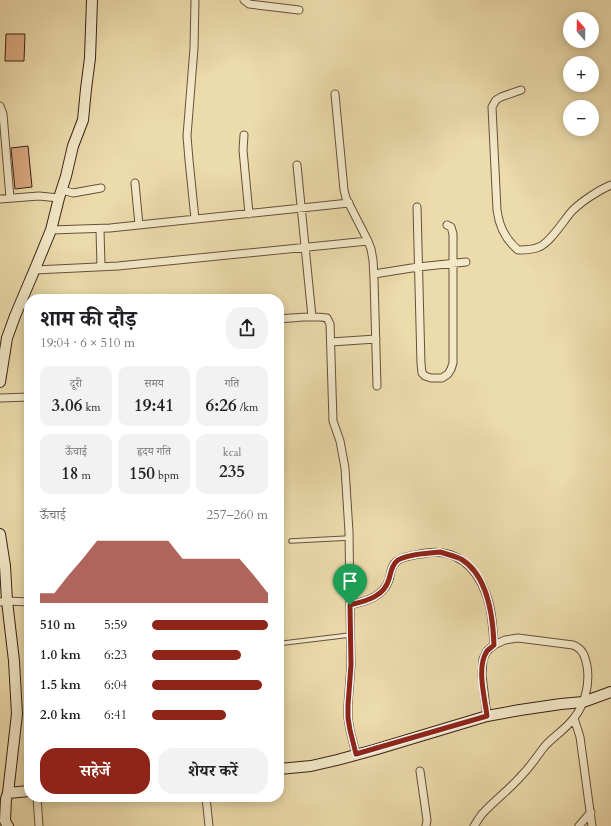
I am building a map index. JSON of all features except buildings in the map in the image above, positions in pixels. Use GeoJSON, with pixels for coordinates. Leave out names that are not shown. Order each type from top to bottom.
{"type":"FeatureCollection","features":[{"type":"Feature","properties":{"kind":"street"},"geometry":{"type":"LineString","coordinates":[[25,294],[51,230],[73,146],[83,120],[90,58],[92,0]]}},
{"type":"Feature","properties":{"kind":"street"},"geometry":{"type":"LineString","coordinates":[[195,0],[194,48],[187,136],[195,220]]}},
{"type":"Feature","properties":{"kind":"street"},"geometry":{"type":"LineString","coordinates":[[244,0],[249,4],[299,10]]}},
{"type":"Feature","properties":{"kind":"street"},"geometry":{"type":"LineString","coordinates":[[521,90],[501,97],[496,100],[492,107],[497,210],[499,222],[513,246],[518,250],[525,250],[539,247],[546,243],[573,210],[586,200],[611,185]]}},
{"type":"Feature","properties":{"kind":"street"},"geometry":{"type":"LineString","coordinates":[[335,94],[344,190],[349,204],[371,249],[374,274],[377,386]]}},
{"type":"Feature","properties":{"kind":"street"},"geometry":{"type":"LineString","coordinates":[[0,106],[3,114],[10,198]]}},
{"type":"Feature","properties":{"kind":"street"},"geometry":{"type":"LineString","coordinates":[[244,135],[243,150],[250,214]]}},
{"type":"Feature","properties":{"kind":"street"},"geometry":{"type":"LineString","coordinates":[[297,165],[312,317]]}},
{"type":"Feature","properties":{"kind":"street"},"geometry":{"type":"LineString","coordinates":[[135,183],[139,225]]}},
{"type":"Feature","properties":{"kind":"street"},"geometry":{"type":"LineString","coordinates":[[0,199],[73,193],[101,188]]}},
{"type":"Feature","properties":{"kind":"street"},"geometry":{"type":"LineString","coordinates":[[51,230],[100,229],[349,204]]}},
{"type":"Feature","properties":{"kind":"street"},"geometry":{"type":"LineString","coordinates":[[417,207],[421,364],[422,373],[431,378],[442,378],[448,374],[453,363],[453,234],[451,227],[447,225]]}},
{"type":"Feature","properties":{"kind":"street"},"geometry":{"type":"LineString","coordinates":[[100,229],[101,267]]}},
{"type":"Feature","properties":{"kind":"street"},"geometry":{"type":"LineString","coordinates":[[35,270],[118,266],[368,241]]}},
{"type":"Feature","properties":{"kind":"street"},"geometry":{"type":"LineString","coordinates":[[374,274],[418,267],[466,262]]}},
{"type":"Feature","properties":{"kind":"street"},"geometry":{"type":"LineString","coordinates":[[0,382],[7,338],[24,295]]}},
{"type":"Feature","properties":{"kind":"street"},"geometry":{"type":"LineString","coordinates":[[284,319],[312,317],[327,318],[330,324],[333,421],[344,454],[345,468],[349,538],[351,665],[348,718],[356,754]]}},
{"type":"Feature","properties":{"kind":"street"},"geometry":{"type":"LineString","coordinates":[[331,342],[376,339]]}},
{"type":"Feature","properties":{"kind":"street"},"geometry":{"type":"LineString","coordinates":[[0,398],[24,397]]}},
{"type":"Feature","properties":{"kind":"street"},"geometry":{"type":"LineString","coordinates":[[0,534],[5,566],[3,602],[14,661],[17,714],[5,797],[5,824]]}},
{"type":"Feature","properties":{"kind":"street"},"geometry":{"type":"LineString","coordinates":[[350,605],[370,600],[377,596],[384,589],[394,563],[398,560],[404,557],[440,552],[454,556],[470,566],[480,580],[487,595],[493,628],[494,645]]}},
{"type":"Feature","properties":{"kind":"street"},"geometry":{"type":"LineString","coordinates":[[3,602],[24,602]]}},
{"type":"Feature","properties":{"kind":"street"},"geometry":{"type":"LineString","coordinates":[[474,826],[482,814],[505,793],[546,746],[574,718],[583,702],[587,687],[588,673],[586,661],[579,647],[573,644],[518,638],[505,640],[494,645],[487,651],[484,659],[482,675],[487,716]]}},
{"type":"Feature","properties":{"kind":"street"},"geometry":{"type":"LineString","coordinates":[[284,769],[311,766],[487,716],[583,702],[611,692]]}},
{"type":"Feature","properties":{"kind":"street"},"geometry":{"type":"LineString","coordinates":[[574,718],[580,738],[592,826]]}},
{"type":"Feature","properties":{"kind":"street"},"geometry":{"type":"LineString","coordinates":[[420,771],[426,826]]}},
{"type":"Feature","properties":{"kind":"street"},"geometry":{"type":"LineString","coordinates":[[5,797],[24,792]]}},
{"type":"Feature","properties":{"kind":"street"},"geometry":{"type":"LineString","coordinates":[[37,802],[39,826]]}},
{"type":"Feature","properties":{"kind":"street"},"geometry":{"type":"LineString","coordinates":[[207,802],[209,826]]}},
{"type":"Feature","properties":{"kind":"street"},"geometry":{"type":"LineString","coordinates":[[579,826],[590,812]]}},
{"type":"Feature","properties":{"kind":"lane"},"geometry":{"type":"LineString","coordinates":[[291,541],[349,538]]}},
{"type":"Feature","properties":{"kind":"lane"},"geometry":{"type":"LineString","coordinates":[[284,643],[350,635]]}},
{"type":"Feature","properties":{"kind":"route"},"geometry":{"type":"LineString","coordinates":[[440,552],[454,556],[470,566],[480,580],[487,595],[493,628],[494,645],[487,651],[484,659],[482,675],[487,716],[356,754],[348,718],[351,665],[350,605],[370,600],[377,596],[384,589],[394,563],[404,557],[440,552]]}}]}
